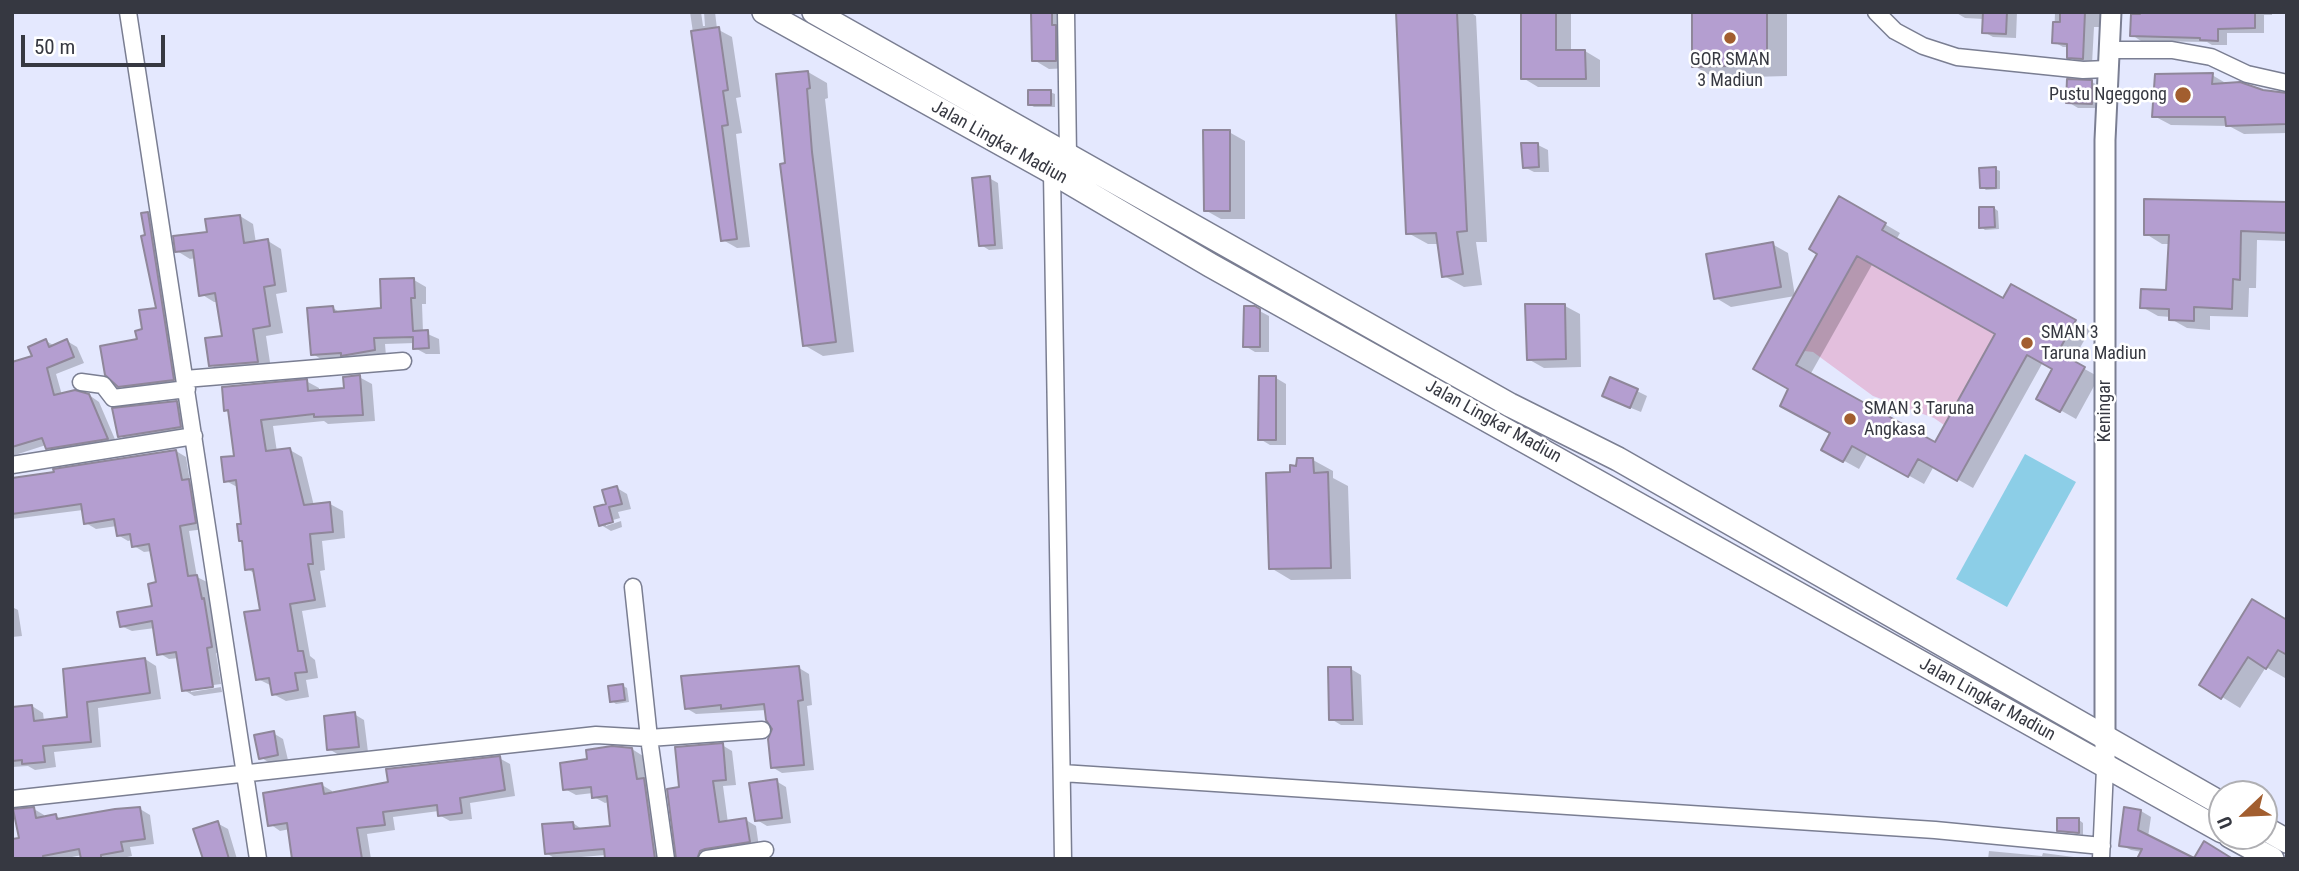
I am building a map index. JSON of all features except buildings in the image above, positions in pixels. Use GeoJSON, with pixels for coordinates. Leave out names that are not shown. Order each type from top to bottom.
{"type":"FeatureCollection","features":[{"type":"Feature","properties":{"kind":"main road","name":"Jalan Lingkar Madiun"},"geometry":{"type":"LineString","coordinates":[[764,12],[1060,164],[1510,405],[1618,459],[2208,796]]}},
{"type":"Feature","properties":{"kind":"main road","name":"Jalan Lingkar Madiun"},"geometry":{"type":"LineString","coordinates":[[814,12],[1060,164],[1210,265],[2208,823]]}},
{"type":"Feature","properties":{"kind":"main road"},"geometry":{"type":"LineString","coordinates":[[1762,573],[1777,550]]}},
{"type":"Feature","properties":{"kind":"main road"},"geometry":{"type":"LineString","coordinates":[[2256,850],[2272,859]]}},
{"type":"Feature","properties":{"kind":"street"},"geometry":{"type":"LineString","coordinates":[[128,12],[258,859]]}},
{"type":"Feature","properties":{"kind":"street"},"geometry":{"type":"LineString","coordinates":[[1063,859],[1060,164],[1066,12]]}},
{"type":"Feature","properties":{"kind":"street"},"geometry":{"type":"LineString","coordinates":[[1876,12],[1895,31],[1913,41],[1957,57],[2070,69],[2172,50],[2211,57],[2247,74],[2287,83]]}},
{"type":"Feature","properties":{"kind":"street","name":"Keningar"},"geometry":{"type":"LineString","coordinates":[[2105,768],[2108,60],[2111,12]]}},
{"type":"Feature","properties":{"kind":"street"},"geometry":{"type":"LineString","coordinates":[[81,382],[103,385],[113,398],[186,384],[403,361]]}},
{"type":"Feature","properties":{"kind":"street"},"geometry":{"type":"LineString","coordinates":[[12,465],[194,436]]}},
{"type":"Feature","properties":{"kind":"street"},"geometry":{"type":"LineString","coordinates":[[633,587],[649,738],[666,859]]}},
{"type":"Feature","properties":{"kind":"street"},"geometry":{"type":"LineString","coordinates":[[12,799],[596,735],[649,738],[762,730]]}},
{"type":"Feature","properties":{"kind":"street"},"geometry":{"type":"LineString","coordinates":[[1062,773],[1894,827],[2101,853],[2105,768]]}},
{"type":"Feature","properties":{"kind":"street"},"geometry":{"type":"LineString","coordinates":[[707,859],[765,850]]}},
{"type":"Feature","properties":{"kind":"shaded area"},"geometry":{"type":"Polygon","coordinates":[[[1857,256],[1995,334],[1944,425],[1934,418],[1873,396],[1813,352],[1804,351],[1857,256]]]}},
{"type":"Feature","properties":{"kind":"water"},"geometry":{"type":"Polygon","coordinates":[[[2025,454],[2076,482],[2007,607],[1956,579],[2025,454]]]}},
{"type":"Feature","properties":{"kind":"place","name":"GOR SMAN 3 Madiun"},"geometry":{"type":"Point","coordinates":[1730,38]}},
{"type":"Feature","properties":{"kind":"place","name":"Pustu Ngeggong"},"geometry":{"type":"Point","coordinates":[2183,95]}},
{"type":"Feature","properties":{"kind":"place","name":"SMAN 3 Taruna Madiun"},"geometry":{"type":"Point","coordinates":[2027,343]}},
{"type":"Feature","properties":{"kind":"place","name":"SMAN 3 Taruna Angkasa"},"geometry":{"type":"Point","coordinates":[1850,419]}}]}
